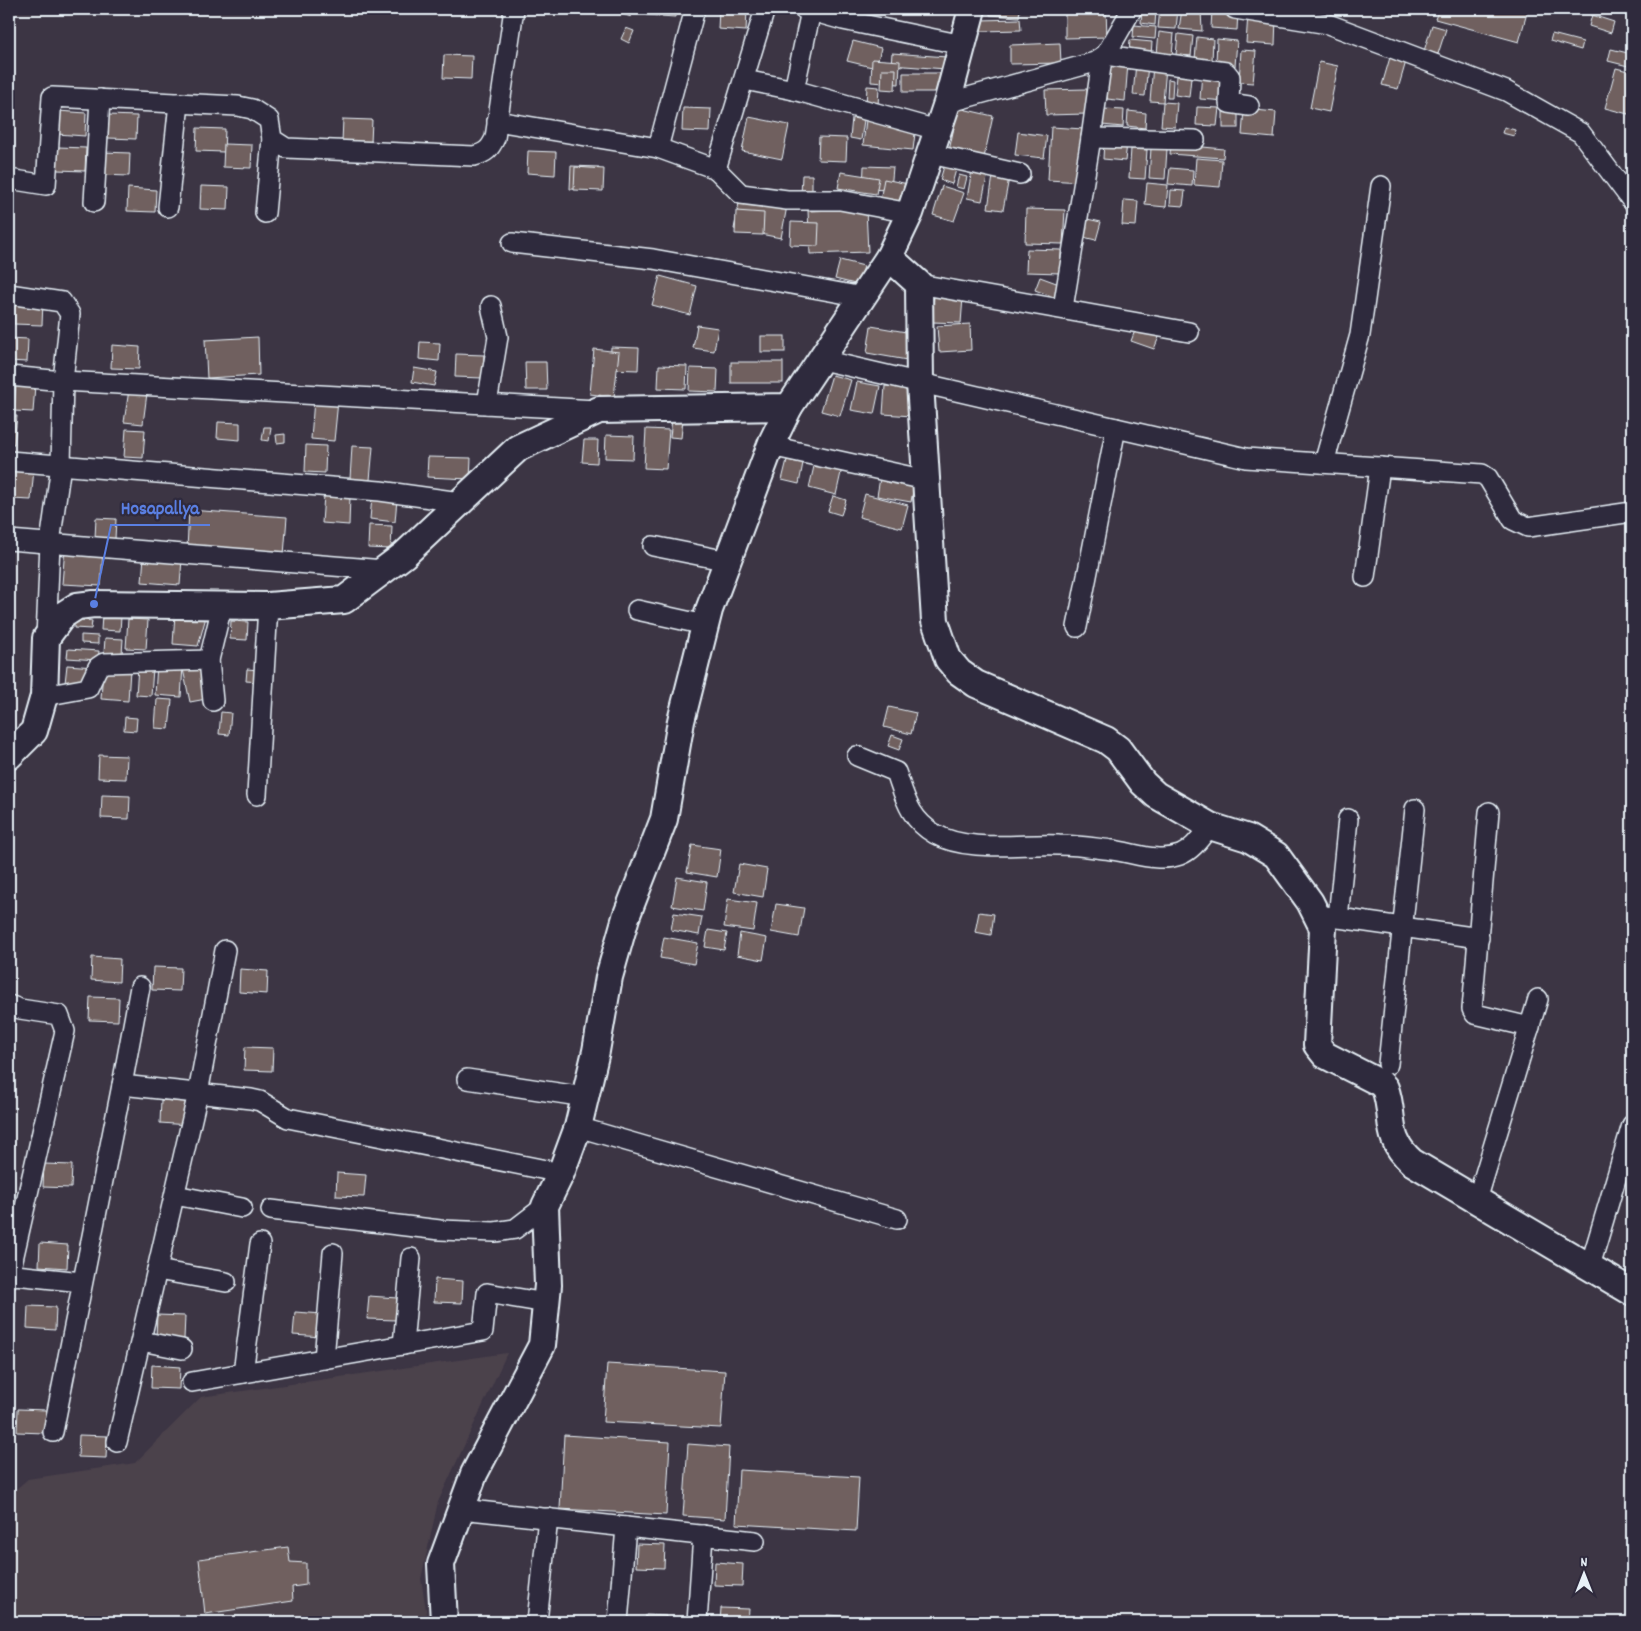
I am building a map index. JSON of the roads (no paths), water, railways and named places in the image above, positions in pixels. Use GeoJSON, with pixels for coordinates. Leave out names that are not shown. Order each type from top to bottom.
{"type":"FeatureCollection","features":[{"type":"Feature","properties":{"kind":"street"},"geometry":{"type":"LineString","coordinates":[[272,139],[286,148],[474,156],[490,149],[495,138],[498,121],[514,9]]}},
{"type":"Feature","properties":{"kind":"street"},"geometry":{"type":"LineString","coordinates":[[658,148],[694,9]]}},
{"type":"Feature","properties":{"kind":"street"},"geometry":{"type":"LineString","coordinates":[[716,169],[745,80],[765,9]]}},
{"type":"Feature","properties":{"kind":"street"},"geometry":{"type":"LineString","coordinates":[[271,1210],[440,1230],[495,1232],[515,1229],[545,1206],[561,1173],[578,1127],[596,1051],[609,977],[626,917],[664,819],[681,721],[705,625],[728,560],[771,446],[789,406],[822,360],[889,257],[910,213],[947,103],[972,9]]}},
{"type":"Feature","properties":{"kind":"street"},"geometry":{"type":"LineString","coordinates":[[1063,308],[1104,57],[1132,9]]}},
{"type":"Feature","properties":{"kind":"street"},"geometry":{"type":"LineString","coordinates":[[1235,9],[1329,16],[1506,91],[1582,133],[1632,201]]}},
{"type":"Feature","properties":{"kind":"street"},"geometry":{"type":"LineString","coordinates":[[794,90],[808,10],[963,45]]}},
{"type":"Feature","properties":{"kind":"street"},"geometry":{"type":"LineString","coordinates":[[947,103],[1104,57],[1226,72],[1230,77],[1228,103],[1249,106]]}},
{"type":"Feature","properties":{"kind":"street"},"geometry":{"type":"LineString","coordinates":[[745,80],[794,90],[1020,174]]}},
{"type":"Feature","properties":{"kind":"street"},"geometry":{"type":"LineString","coordinates":[[9,179],[46,185],[52,97],[238,106],[252,109],[269,120],[272,139],[265,213]]}},
{"type":"Feature","properties":{"kind":"street"},"geometry":{"type":"LineString","coordinates":[[94,202],[100,99]]}},
{"type":"Feature","properties":{"kind":"street"},"geometry":{"type":"LineString","coordinates":[[168,207],[178,103]]}},
{"type":"Feature","properties":{"kind":"street"},"geometry":{"type":"LineString","coordinates":[[498,121],[658,148],[716,169],[742,194],[787,200],[840,200],[910,213]]}},
{"type":"Feature","properties":{"kind":"street"},"geometry":{"type":"LineString","coordinates":[[1092,138],[1195,140]]}},
{"type":"Feature","properties":{"kind":"street"},"geometry":{"type":"LineString","coordinates":[[1324,463],[1360,335],[1381,186]]}},
{"type":"Feature","properties":{"kind":"street"},"geometry":{"type":"LineString","coordinates":[[512,243],[653,259],[863,297]]}},
{"type":"Feature","properties":{"kind":"street"},"geometry":{"type":"LineString","coordinates":[[889,257],[919,284],[1063,308],[1189,332]]}},
{"type":"Feature","properties":{"kind":"street"},"geometry":{"type":"LineString","coordinates":[[919,284],[920,383],[935,621],[948,659],[959,672],[976,684],[1106,740],[1118,750],[1143,783],[1156,795],[1210,826],[1248,838],[1276,855],[1328,916],[1479,938]]}},
{"type":"Feature","properties":{"kind":"street"},"geometry":{"type":"LineString","coordinates":[[9,294],[50,298],[66,305],[70,314],[63,381],[61,465],[50,543],[44,696],[34,731],[9,756]]}},
{"type":"Feature","properties":{"kind":"street"},"geometry":{"type":"LineString","coordinates":[[487,404],[498,338],[491,306]]}},
{"type":"Feature","properties":{"kind":"street"},"geometry":{"type":"LineString","coordinates":[[822,360],[1246,458],[1482,474],[1488,478],[1513,520],[1528,527],[1632,512]]}},
{"type":"Feature","properties":{"kind":"street"},"geometry":{"type":"LineString","coordinates":[[9,376],[63,381],[599,410],[789,406]]}},
{"type":"Feature","properties":{"kind":"street"},"geometry":{"type":"LineString","coordinates":[[46,638],[63,615],[77,606],[94,604],[268,606],[344,600],[404,555],[518,448],[599,410]]}},
{"type":"Feature","properties":{"kind":"street"},"geometry":{"type":"LineString","coordinates":[[1077,627],[1116,428]]}},
{"type":"Feature","properties":{"kind":"street"},"geometry":{"type":"LineString","coordinates":[[771,446],[926,480]]}},
{"type":"Feature","properties":{"kind":"street"},"geometry":{"type":"LineString","coordinates":[[9,461],[385,492],[460,502]]}},
{"type":"Feature","properties":{"kind":"street"},"geometry":{"type":"LineString","coordinates":[[1365,577],[1380,467]]}},
{"type":"Feature","properties":{"kind":"street"},"geometry":{"type":"LineString","coordinates":[[9,540],[384,570]]}},
{"type":"Feature","properties":{"kind":"street"},"geometry":{"type":"LineString","coordinates":[[653,546],[728,560]]}},
{"type":"Feature","properties":{"kind":"street"},"geometry":{"type":"LineString","coordinates":[[213,701],[209,660],[222,606]]}},
{"type":"Feature","properties":{"kind":"street"},"geometry":{"type":"LineString","coordinates":[[257,795],[268,606]]}},
{"type":"Feature","properties":{"kind":"street"},"geometry":{"type":"LineString","coordinates":[[637,610],[705,625]]}},
{"type":"Feature","properties":{"kind":"street"},"geometry":{"type":"LineString","coordinates":[[44,696],[88,688],[98,667],[104,663],[209,660]]}},
{"type":"Feature","properties":{"kind":"street"},"geometry":{"type":"LineString","coordinates":[[858,756],[896,772],[905,802],[912,813],[933,833],[948,840],[966,844],[1060,845],[1115,850],[1161,858],[1180,854],[1191,849],[1210,826]]}},
{"type":"Feature","properties":{"kind":"street"},"geometry":{"type":"LineString","coordinates":[[1388,1064],[1415,809]]}},
{"type":"Feature","properties":{"kind":"street"},"geometry":{"type":"LineString","coordinates":[[1490,812],[1472,1009],[1476,1014],[1530,1028]]}},
{"type":"Feature","properties":{"kind":"street"},"geometry":{"type":"LineString","coordinates":[[1348,819],[1328,916],[1323,928],[1324,943],[1317,1044],[1325,1055],[1380,1082],[1385,1088],[1394,1140],[1400,1151],[1412,1162],[1632,1292]]}},
{"type":"Feature","properties":{"kind":"street"},"geometry":{"type":"LineString","coordinates":[[117,1442],[198,1093],[225,950]]}},
{"type":"Feature","properties":{"kind":"street"},"geometry":{"type":"LineString","coordinates":[[53,1432],[140,987]]}},
{"type":"Feature","properties":{"kind":"street"},"geometry":{"type":"LineString","coordinates":[[1477,1200],[1538,1000]]}},
{"type":"Feature","properties":{"kind":"street"},"geometry":{"type":"LineString","coordinates":[[9,1004],[20,1009],[59,1015],[65,1030],[9,1277]]}},
{"type":"Feature","properties":{"kind":"street"},"geometry":{"type":"LineString","coordinates":[[467,1080],[585,1097]]}},
{"type":"Feature","properties":{"kind":"street"},"geometry":{"type":"LineString","coordinates":[[122,1085],[251,1099],[260,1101],[288,1118],[561,1173]]}},
{"type":"Feature","properties":{"kind":"street"},"geometry":{"type":"LineString","coordinates":[[1590,1266],[1632,1125]]}},
{"type":"Feature","properties":{"kind":"street"},"geometry":{"type":"LineString","coordinates":[[578,1127],[897,1220]]}},
{"type":"Feature","properties":{"kind":"street"},"geometry":{"type":"LineString","coordinates":[[175,1195],[242,1208]]}},
{"type":"Feature","properties":{"kind":"street"},"geometry":{"type":"LineString","coordinates":[[446,1622],[441,1564],[474,1474],[542,1345],[548,1285],[545,1206]]}},
{"type":"Feature","properties":{"kind":"street"},"geometry":{"type":"LineString","coordinates":[[243,1373],[260,1244]]}},
{"type":"Feature","properties":{"kind":"street"},"geometry":{"type":"LineString","coordinates":[[324,1359],[333,1253]]}},
{"type":"Feature","properties":{"kind":"street"},"geometry":{"type":"LineString","coordinates":[[402,1345],[411,1258]]}},
{"type":"Feature","properties":{"kind":"street"},"geometry":{"type":"LineString","coordinates":[[158,1270],[226,1282]]}},
{"type":"Feature","properties":{"kind":"street"},"geometry":{"type":"LineString","coordinates":[[9,1277],[15,1275],[82,1282]]}},
{"type":"Feature","properties":{"kind":"street"},"geometry":{"type":"LineString","coordinates":[[192,1382],[483,1331],[487,1293],[546,1303]]}},
{"type":"Feature","properties":{"kind":"street"},"geometry":{"type":"LineString","coordinates":[[141,1341],[182,1349]]}},
{"type":"Feature","properties":{"kind":"street"},"geometry":{"type":"LineString","coordinates":[[461,1509],[755,1541]]}},
{"type":"Feature","properties":{"kind":"street"},"geometry":{"type":"LineString","coordinates":[[537,1622],[548,1518]]}},
{"type":"Feature","properties":{"kind":"street"},"geometry":{"type":"LineString","coordinates":[[618,1622],[626,1527]]}},
{"type":"Feature","properties":{"kind":"street"},"geometry":{"type":"LineString","coordinates":[[697,1622],[703,1536]]}},
{"type":"Feature","properties":{"kind":"place","name":"Hosapallya"},"geometry":{"type":"Point","coordinates":[94,604]}}]}
